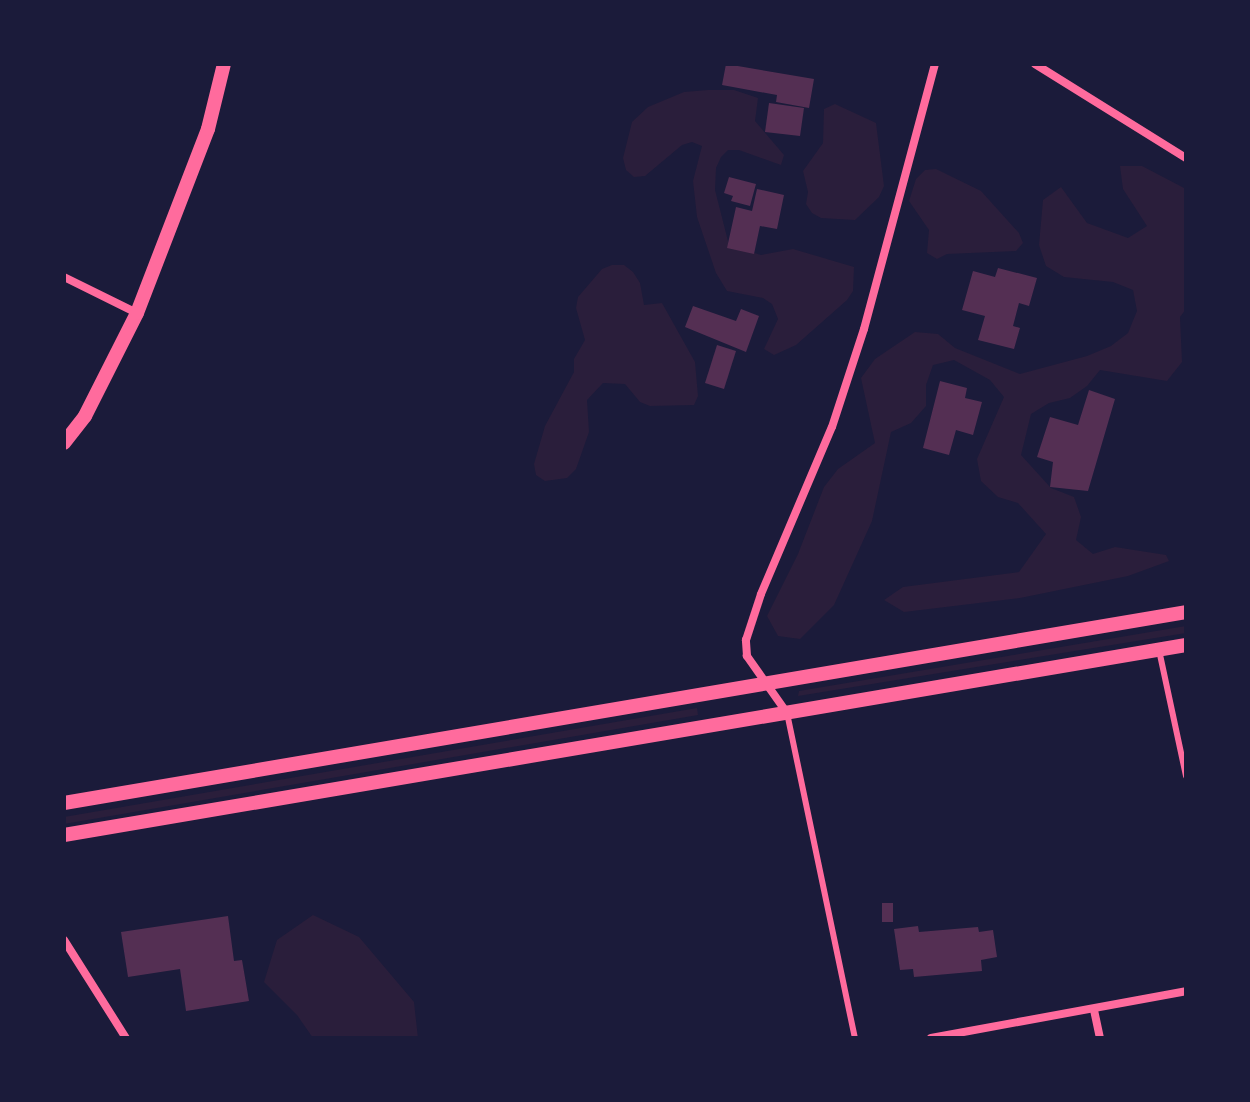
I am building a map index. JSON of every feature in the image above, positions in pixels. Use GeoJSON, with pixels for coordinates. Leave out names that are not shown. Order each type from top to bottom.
{"type":"FeatureCollection","features":[{"type":"Feature","properties":{"kind":"street"},"geometry":{"type":"LineString","coordinates":[[64,443],[85,416],[137,313],[208,129],[224,64]]}},
{"type":"Feature","properties":{"kind":"street"},"geometry":{"type":"LineString","coordinates":[[787,713],[747,656],[746,640],[750,623],[832,427],[864,329],[935,64]]}},
{"type":"Feature","properties":{"kind":"street"},"geometry":{"type":"LineString","coordinates":[[1035,64],[1186,158]]}},
{"type":"Feature","properties":{"kind":"street"},"geometry":{"type":"LineString","coordinates":[[64,277],[137,313]]}},
{"type":"Feature","properties":{"kind":"street"},"geometry":{"type":"LineString","coordinates":[[64,803],[763,681],[1186,612]]}},
{"type":"Feature","properties":{"kind":"street"},"geometry":{"type":"LineString","coordinates":[[64,835],[1186,645]]}},
{"type":"Feature","properties":{"kind":"street"},"geometry":{"type":"LineString","coordinates":[[64,940],[126,1038]]}},
{"type":"Feature","properties":{"kind":"street"},"geometry":{"type":"LineString","coordinates":[[931,1038],[1186,991]]}},
{"type":"Feature","properties":{"kind":"street"},"geometry":{"type":"LineString","coordinates":[[1094,1010],[1100,1038]]}},
{"type":"Feature","properties":{"kind":"lane"},"geometry":{"type":"LineString","coordinates":[[1159,649],[1186,776]]}},
{"type":"Feature","properties":{"kind":"lane"},"geometry":{"type":"LineString","coordinates":[[787,713],[855,1038]]}},
{"type":"Feature","properties":{"kind":"shaded area"},"geometry":{"type":"Polygon","coordinates":[[[734,90],[758,98],[755,121],[784,155],[781,165],[739,150],[728,150],[721,157],[716,168],[715,190],[729,245],[761,255],[793,249],[854,267],[853,291],[847,300],[796,345],[774,355],[764,349],[778,319],[772,304],[763,298],[727,291],[716,273],[697,217],[693,181],[702,146],[692,142],[682,145],[645,176],[634,177],[626,170],[623,158],[632,122],[648,107],[684,92],[734,90]]]}},
{"type":"Feature","properties":{"kind":"shaded area"},"geometry":{"type":"Polygon","coordinates":[[[835,104],[876,123],[884,186],[879,197],[855,220],[821,218],[812,213],[806,204],[808,192],[803,171],[823,143],[824,109],[835,104]]]}},
{"type":"Feature","properties":{"kind":"shaded area"},"geometry":{"type":"Polygon","coordinates":[[[1120,166],[1142,166],[1186,189],[1186,309],[1180,317],[1182,362],[1167,381],[1100,370],[1087,386],[1070,398],[1049,403],[1031,414],[1021,455],[1051,488],[1074,497],[1081,517],[1076,540],[1093,554],[1115,547],[1166,555],[1169,561],[1128,576],[1020,598],[904,612],[884,600],[903,587],[1019,572],[1046,534],[1018,503],[998,497],[981,481],[977,459],[1004,397],[990,380],[954,360],[933,365],[926,385],[926,406],[911,423],[891,432],[872,521],[834,605],[800,639],[778,636],[767,616],[798,554],[824,487],[838,469],[875,443],[861,378],[875,359],[915,332],[938,334],[955,348],[1020,374],[1087,356],[1111,346],[1128,333],[1137,311],[1133,290],[1113,282],[1064,277],[1046,266],[1039,245],[1043,200],[1061,187],[1087,223],[1128,238],[1147,226],[1123,189],[1120,166]]]}},
{"type":"Feature","properties":{"kind":"shaded area"},"geometry":{"type":"Polygon","coordinates":[[[936,169],[981,191],[1019,233],[1023,243],[1016,251],[947,254],[937,259],[927,253],[929,230],[909,201],[916,179],[925,170],[936,169]]]}},
{"type":"Feature","properties":{"kind":"shaded area"},"geometry":{"type":"Polygon","coordinates":[[[624,265],[633,272],[640,283],[644,305],[662,303],[695,362],[698,396],[694,405],[650,406],[640,402],[625,384],[603,383],[587,400],[589,432],[576,469],[567,478],[545,481],[536,475],[534,464],[545,426],[574,372],[574,359],[585,340],[576,308],[578,297],[602,269],[624,265]]]}},
{"type":"Feature","properties":{"kind":"shaded area"},"geometry":{"type":"Polygon","coordinates":[[[1186,626],[1186,633],[798,696],[799,691],[1186,626]]]}},
{"type":"Feature","properties":{"kind":"shaded area"},"geometry":{"type":"Polygon","coordinates":[[[697,708],[698,715],[64,824],[64,817],[697,708]]]}},
{"type":"Feature","properties":{"kind":"shaded area"},"geometry":{"type":"Polygon","coordinates":[[[313,915],[359,937],[414,1002],[418,1038],[313,1038],[297,1015],[264,982],[277,940],[313,915]]]}},
{"type":"Feature","properties":{"kind":"building"},"geometry":{"type":"Polygon","coordinates":[[[726,64],[814,79],[809,108],[776,102],[777,95],[722,85],[726,64]]]}},
{"type":"Feature","properties":{"kind":"building"},"geometry":{"type":"Polygon","coordinates":[[[769,103],[804,108],[800,136],[765,132],[769,103]]]}},
{"type":"Feature","properties":{"kind":"building"},"geometry":{"type":"Polygon","coordinates":[[[729,177],[756,184],[750,206],[731,201],[733,196],[724,193],[729,177]]]}},
{"type":"Feature","properties":{"kind":"building"},"geometry":{"type":"Polygon","coordinates":[[[757,189],[784,195],[777,229],[760,226],[754,254],[727,248],[736,207],[752,211],[757,189]]]}},
{"type":"Feature","properties":{"kind":"building"},"geometry":{"type":"Polygon","coordinates":[[[998,268],[1037,278],[1029,306],[1019,303],[1013,326],[1020,328],[1014,349],[978,340],[985,316],[962,310],[973,271],[995,277],[998,268]]]}},
{"type":"Feature","properties":{"kind":"building"},"geometry":{"type":"Polygon","coordinates":[[[693,306],[736,321],[741,309],[759,316],[746,352],[685,327],[693,306]]]}},
{"type":"Feature","properties":{"kind":"building"},"geometry":{"type":"Polygon","coordinates":[[[717,345],[736,351],[724,389],[705,383],[717,345]]]}},
{"type":"Feature","properties":{"kind":"building"},"geometry":{"type":"Polygon","coordinates":[[[940,381],[967,388],[965,398],[982,402],[973,435],[956,430],[949,455],[923,448],[940,381]]]}},
{"type":"Feature","properties":{"kind":"building"},"geometry":{"type":"Polygon","coordinates":[[[1089,390],[1115,399],[1088,491],[1050,487],[1053,462],[1037,457],[1050,417],[1078,425],[1089,390]]]}},
{"type":"Feature","properties":{"kind":"building"},"geometry":{"type":"Polygon","coordinates":[[[882,903],[893,903],[893,922],[882,922],[882,903]]]}},
{"type":"Feature","properties":{"kind":"building"},"geometry":{"type":"Polygon","coordinates":[[[228,916],[234,961],[242,960],[249,1001],[186,1011],[180,969],[128,977],[121,932],[228,916]]]}},
{"type":"Feature","properties":{"kind":"building"},"geometry":{"type":"Polygon","coordinates":[[[918,926],[919,932],[978,927],[979,932],[993,930],[997,957],[981,960],[982,971],[914,977],[913,969],[900,970],[894,929],[918,926]]]}}]}
